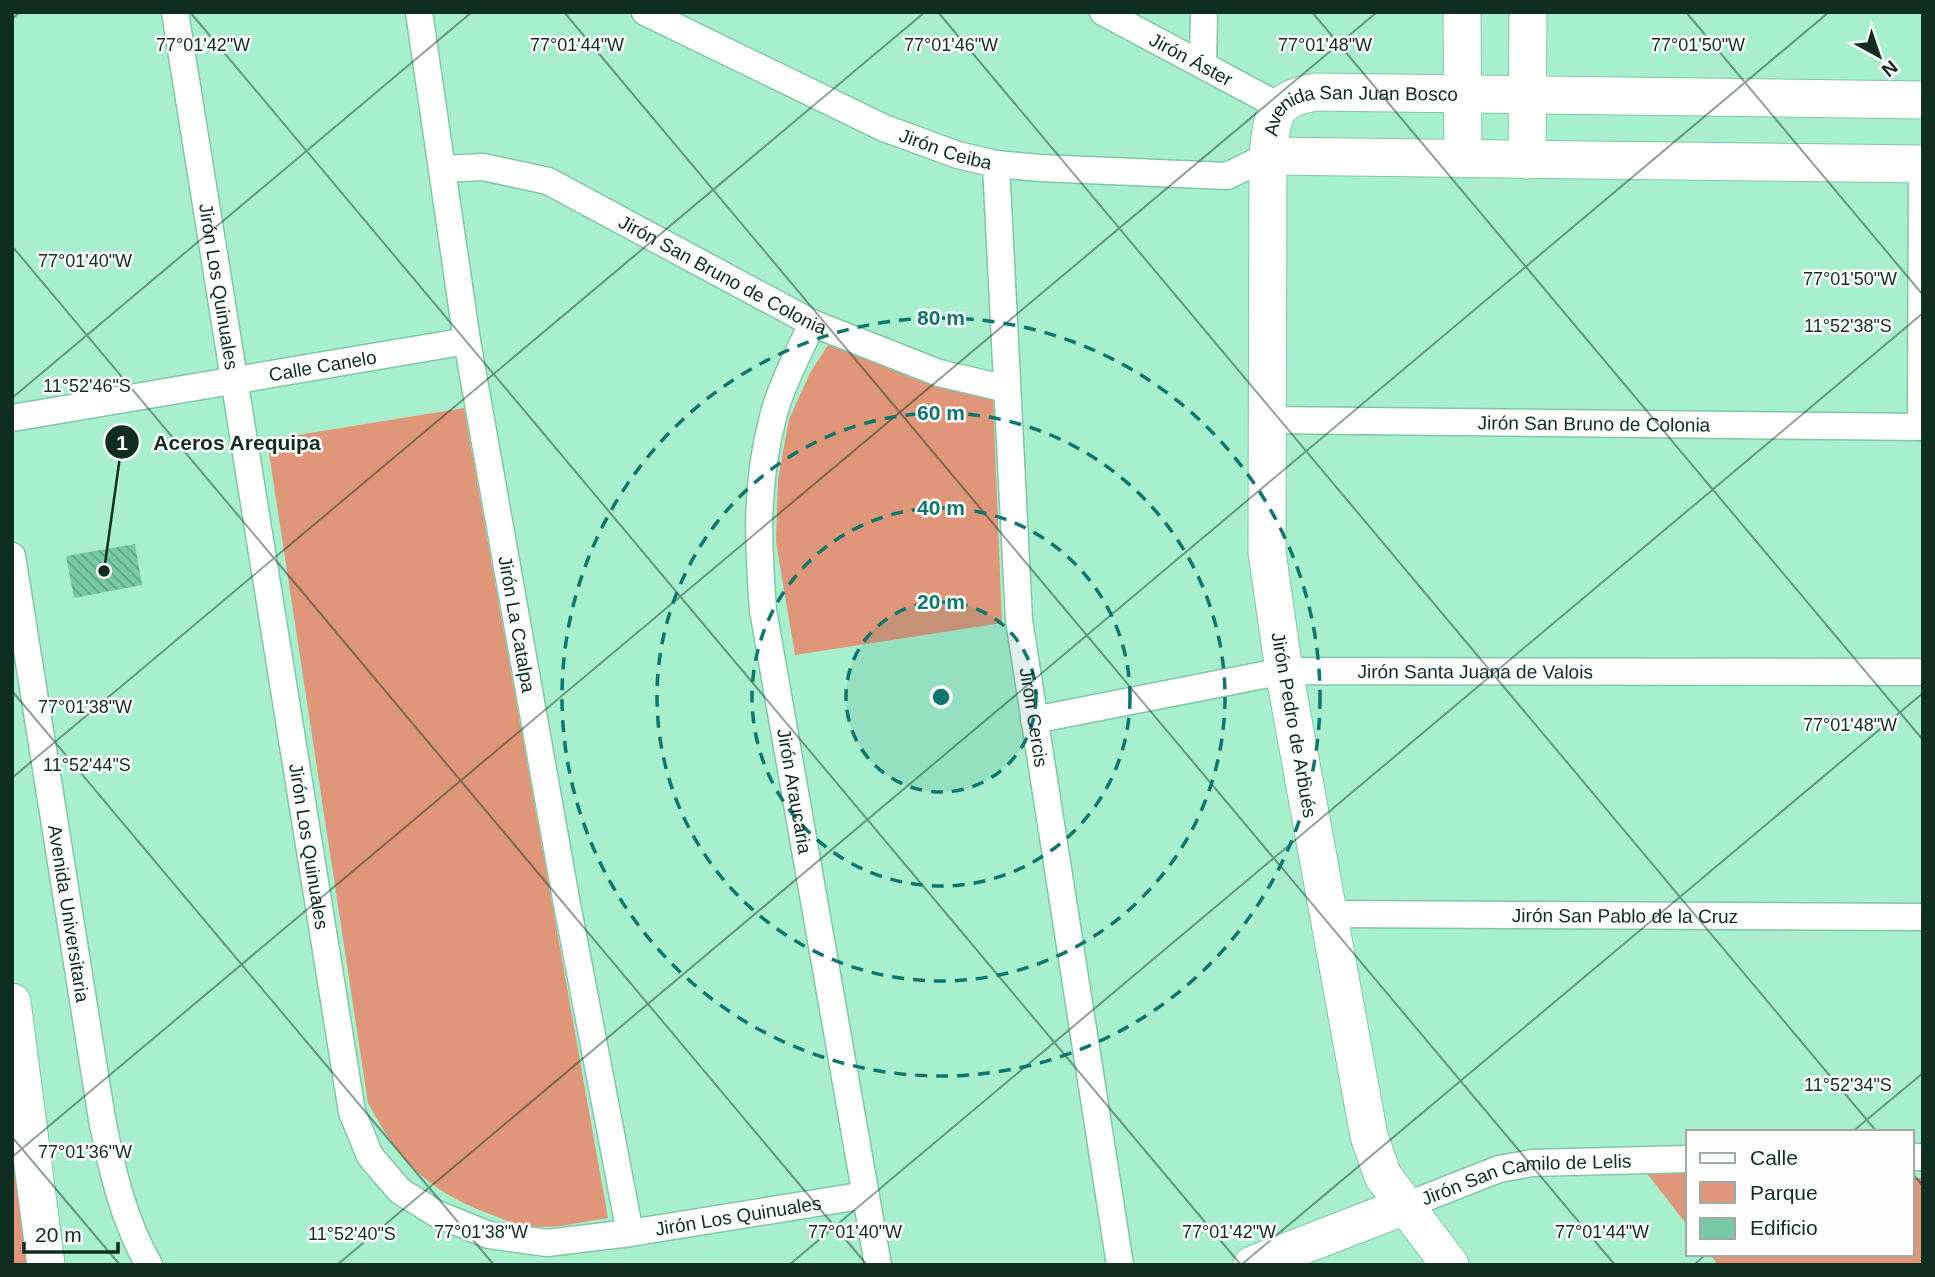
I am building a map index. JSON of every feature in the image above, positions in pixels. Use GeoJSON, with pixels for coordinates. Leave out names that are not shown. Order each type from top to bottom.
{"type":"FeatureCollection","features":[{"type":"Feature","properties":{"kind":"street","name":"Jirón Los Quinuales"},"geometry":{"type":"LineString","coordinates":[[176,12],[352,1112],[370,1156],[400,1191],[437,1214],[489,1235],[547,1242],[631,1233],[866,1195]]}},
{"type":"Feature","properties":{"kind":"street","name":"Jirón La Catalpa"},"geometry":{"type":"LineString","coordinates":[[419,12],[467,341],[566,899],[631,1233]]}},
{"type":"Feature","properties":{"kind":"street","name":"Jirón Ceiba"},"geometry":{"type":"LineString","coordinates":[[645,12],[884,128],[957,155],[996,164],[1227,176],[1268,156]]}},
{"type":"Feature","properties":{"kind":"street","name":"Jirón Áster"},"geometry":{"type":"LineString","coordinates":[[1103,12],[1279,106]]}},
{"type":"Feature","properties":{"kind":"street"},"geometry":{"type":"LineString","coordinates":[[1203,65],[1205,12]]}},
{"type":"Feature","properties":{"kind":"street"},"geometry":{"type":"LineString","coordinates":[[1462,12],[1463,159]]}},
{"type":"Feature","properties":{"kind":"street"},"geometry":{"type":"LineString","coordinates":[[1527,160],[1528,12]]}},
{"type":"Feature","properties":{"kind":"street","name":"Avenida San Juan Bosco"},"geometry":{"type":"LineString","coordinates":[[1922,164],[1268,156],[1273,116],[1279,106],[1300,94],[1315,92],[1923,100]]}},
{"type":"Feature","properties":{"kind":"street","name":"Jirón Pedro de Arbués"},"geometry":{"type":"LineString","coordinates":[[1268,156],[1267,552],[1284,671],[1326,914],[1369,1136],[1383,1176],[1450,1265]]}},
{"type":"Feature","properties":{"kind":"street","name":"Jirón Cercis"},"geometry":{"type":"LineString","coordinates":[[996,164],[1019,620],[1120,1265]]}},
{"type":"Feature","properties":{"kind":"street"},"geometry":{"type":"LineString","coordinates":[[1922,164],[1922,427]]}},
{"type":"Feature","properties":{"kind":"street","name":"Jirón San Bruno de Colonia"},"geometry":{"type":"LineString","coordinates":[[442,169],[483,167],[548,181],[812,323],[939,373],[1007,389]]}},
{"type":"Feature","properties":{"kind":"street","name":"Jirón Araucaria"},"geometry":{"type":"LineString","coordinates":[[812,323],[773,415],[760,477],[757,533],[763,610],[878,1265]]}},
{"type":"Feature","properties":{"kind":"street","name":"Calle Canelo"},"geometry":{"type":"LineString","coordinates":[[12,418],[467,341]]}},
{"type":"Feature","properties":{"kind":"street","name":"Jirón San Bruno de Colonia"},"geometry":{"type":"LineString","coordinates":[[1267,421],[1922,427]]}},
{"type":"Feature","properties":{"kind":"street","name":"Avenida Universitaria"},"geometry":{"type":"LineString","coordinates":[[12,556],[102,1119],[114,1179],[137,1245],[149,1265]]}},
{"type":"Feature","properties":{"kind":"street","name":"Jirón Santa Juana de Valois"},"geometry":{"type":"LineString","coordinates":[[1034,720],[1284,671],[1923,672]]}},
{"type":"Feature","properties":{"kind":"street","name":"Jirón San Pablo de la Cruz"},"geometry":{"type":"LineString","coordinates":[[1326,914],[1923,917]]}},
{"type":"Feature","properties":{"kind":"street"},"geometry":{"type":"LineString","coordinates":[[12,1002],[17,1063],[46,1265]]}},
{"type":"Feature","properties":{"kind":"street","name":"Jirón San Camilo de Lelis"},"geometry":{"type":"LineString","coordinates":[[1252,1265],[1499,1169],[1532,1163],[1686,1160]]}},
{"type":"Feature","properties":{"kind":"green space"},"geometry":{"type":"Polygon","coordinates":[[[828,345],[937,384],[993,397],[1002,623],[795,655],[776,542],[778,479],[789,419],[810,373],[828,345]]]}},
{"type":"Feature","properties":{"kind":"green space"},"geometry":{"type":"Polygon","coordinates":[[[464,408],[608,1218],[547,1227],[493,1216],[430,1183],[391,1141],[368,1103],[267,440],[464,408]]]}},
{"type":"Feature","properties":{"kind":"green space"},"geometry":{"type":"Polygon","coordinates":[[[12,1121],[30,1265],[12,1265],[12,1121]]]}},
{"type":"Feature","properties":{"kind":"green space"},"geometry":{"type":"Polygon","coordinates":[[[1645,1171],[1686,1172],[1686,1223],[1645,1171]]]}},
{"type":"Feature","properties":{"kind":"green space"},"geometry":{"type":"Polygon","coordinates":[[[1914,1178],[1923,1178],[1923,1265],[1718,1265],[1711,1256],[1914,1256],[1914,1178]]]}},
{"type":"Feature","properties":{"kind":"building"},"geometry":{"type":"Polygon","coordinates":[[[135,544],[142,585],[74,598],[66,556],[135,544]]]}},
{"type":"Feature","properties":{"kind":"place","name":"Aceros Arequipa"},"geometry":{"type":"Point","coordinates":[104,571]}}]}
